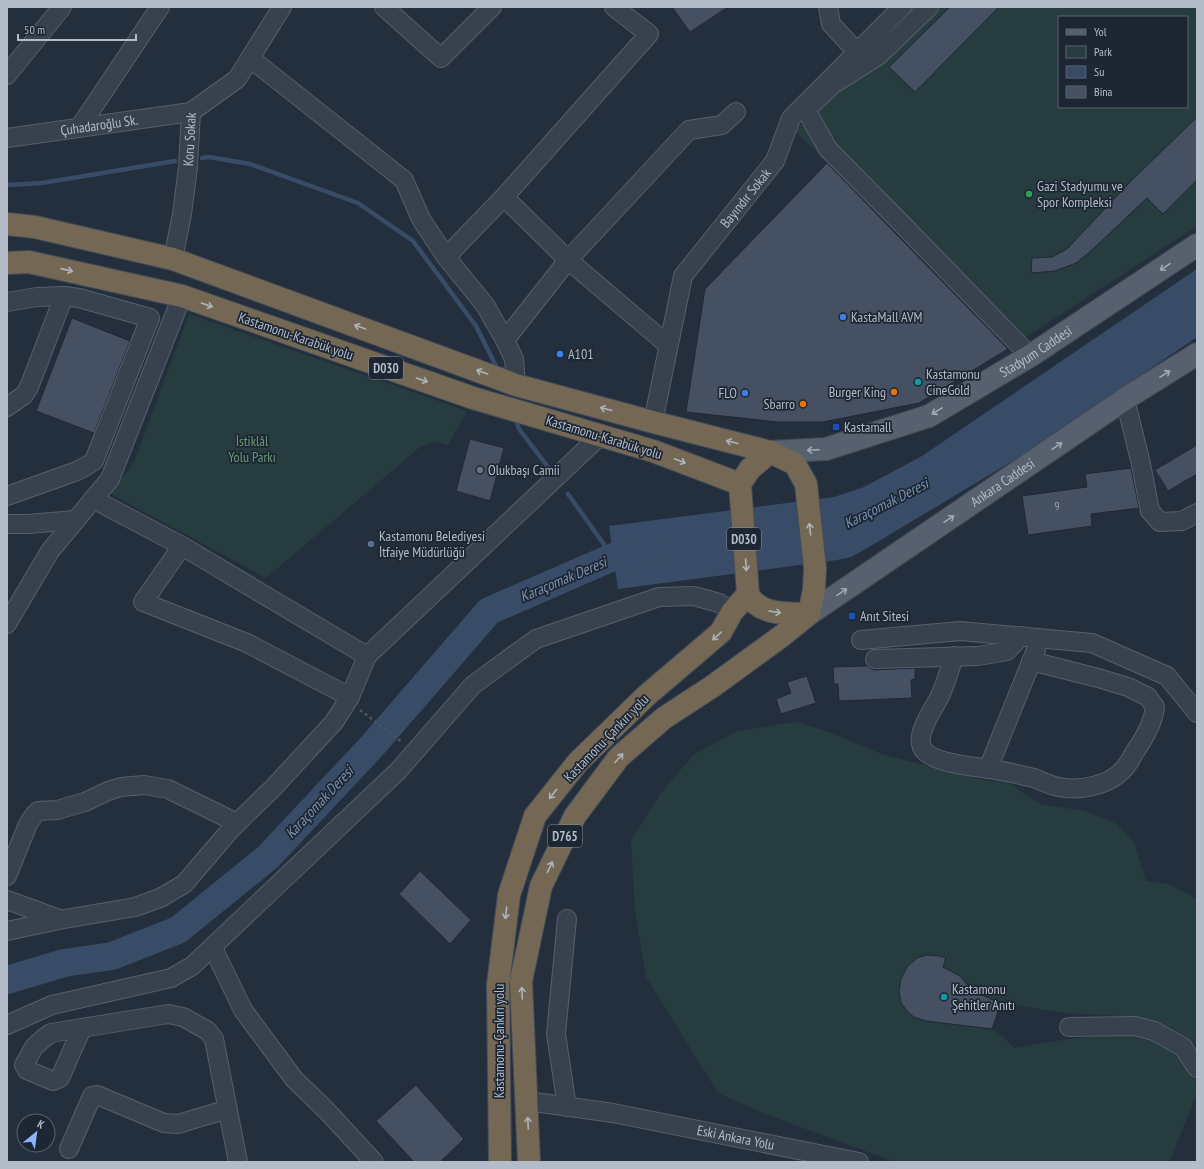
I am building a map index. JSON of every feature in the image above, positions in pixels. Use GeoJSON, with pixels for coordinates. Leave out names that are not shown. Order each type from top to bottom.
{"type":"FeatureCollection","features":[{"type":"Feature","properties":{"kind":"highway"},"geometry":{"type":"LineString","coordinates":[[7,224],[35,227],[173,259],[516,385],[770,452],[795,464],[806,484],[814,568],[814,590],[809,614],[779,613],[769,611],[751,601],[748,594]]}},
{"type":"Feature","properties":{"kind":"highway"},"geometry":{"type":"LineString","coordinates":[[7,269],[29,262]]}},
{"type":"Feature","properties":{"kind":"highway","name":"Kastamonu-Karabük yolu"},"geometry":{"type":"LineString","coordinates":[[7,263],[29,262],[182,296],[473,398],[653,451],[740,484]]}},
{"type":"Feature","properties":{"kind":"highway"},"geometry":{"type":"LineString","coordinates":[[740,484],[750,469],[770,452]]}},
{"type":"Feature","properties":{"kind":"highway","name":"D030"},"geometry":{"type":"LineString","coordinates":[[740,484],[748,594]]}},
{"type":"Feature","properties":{"kind":"highway","name":"Kastamonu-Çankırı yolu"},"geometry":{"type":"LineString","coordinates":[[500,1162],[498,984],[508,895],[535,816],[578,762],[646,696],[721,632],[732,612],[748,594]]}},
{"type":"Feature","properties":{"kind":"highway","name":"Kastamonu-Çankırı yolu"},"geometry":{"type":"LineString","coordinates":[[529,1162],[521,981],[540,886],[575,816],[619,757],[664,718],[713,686],[809,614]]}},
{"type":"Feature","properties":{"kind":"main road","name":"Stadyum Caddesi"},"geometry":{"type":"LineString","coordinates":[[770,452],[826,449],[929,416],[1030,356],[1197,245]]}},
{"type":"Feature","properties":{"kind":"main road","name":"Ankara Caddesi"},"geometry":{"type":"LineString","coordinates":[[809,614],[1126,399],[1197,354]]}},
{"type":"Feature","properties":{"kind":"street"},"geometry":{"type":"LineString","coordinates":[[7,75],[62,7]]}},
{"type":"Feature","properties":{"kind":"street"},"geometry":{"type":"LineString","coordinates":[[79,128],[160,7]]}},
{"type":"Feature","properties":{"kind":"street","name":"Koru Sokak"},"geometry":{"type":"LineString","coordinates":[[173,259],[182,214],[186,183],[191,112],[237,79],[282,7]]}},
{"type":"Feature","properties":{"kind":"street"},"geometry":{"type":"LineString","coordinates":[[384,7],[441,58],[492,7]]}},
{"type":"Feature","properties":{"kind":"street"},"geometry":{"type":"LineString","coordinates":[[446,257],[504,197],[649,34],[614,7]]}},
{"type":"Feature","properties":{"kind":"street"},"geometry":{"type":"LineString","coordinates":[[828,7],[831,24],[857,52]]}},
{"type":"Feature","properties":{"kind":"street","name":"Bayındır Sokak"},"geometry":{"type":"LineString","coordinates":[[653,422],[683,276],[776,161],[791,118],[902,7]]}},
{"type":"Feature","properties":{"kind":"street"},"geometry":{"type":"LineString","coordinates":[[929,7],[878,56],[832,85],[806,110],[828,149],[1030,356]]}},
{"type":"Feature","properties":{"kind":"street"},"geometry":{"type":"LineString","coordinates":[[250,58],[404,180],[421,219],[446,257],[485,305],[505,340],[514,359],[516,385]]}},
{"type":"Feature","properties":{"kind":"street","name":"Çuhadaroğlu Sk."},"geometry":{"type":"LineString","coordinates":[[7,138],[191,112]]}},
{"type":"Feature","properties":{"kind":"street"},"geometry":{"type":"LineString","coordinates":[[505,340],[568,260],[689,130],[722,125],[736,112]]}},
{"type":"Feature","properties":{"kind":"street"},"geometry":{"type":"LineString","coordinates":[[504,197],[568,260],[668,345]]}},
{"type":"Feature","properties":{"kind":"street"},"geometry":{"type":"LineString","coordinates":[[7,302],[37,297],[64,296],[79,298],[170,324]]}},
{"type":"Feature","properties":{"kind":"street"},"geometry":{"type":"LineString","coordinates":[[7,408],[24,395],[29,386],[64,296]]}},
{"type":"Feature","properties":{"kind":"street"},"geometry":{"type":"LineString","coordinates":[[7,624],[50,551],[110,479],[182,296]]}},
{"type":"Feature","properties":{"kind":"street"},"geometry":{"type":"LineString","coordinates":[[7,496],[77,471],[94,461],[150,318]]}},
{"type":"Feature","properties":{"kind":"street"},"geometry":{"type":"LineString","coordinates":[[1126,399],[1150,511],[1160,522],[1182,521],[1197,512]]}},
{"type":"Feature","properties":{"kind":"street"},"geometry":{"type":"LineString","coordinates":[[7,931],[59,920],[135,907],[160,898],[184,884],[237,823],[274,787],[334,722],[354,703],[367,656],[600,436]]}},
{"type":"Feature","properties":{"kind":"street"},"geometry":{"type":"LineString","coordinates":[[93,499],[182,546],[367,656]]}},
{"type":"Feature","properties":{"kind":"street"},"geometry":{"type":"LineString","coordinates":[[7,524],[28,524],[75,520]]}},
{"type":"Feature","properties":{"kind":"street"},"geometry":{"type":"LineString","coordinates":[[182,546],[143,602],[247,643],[354,703]]}},
{"type":"Feature","properties":{"kind":"street"},"geometry":{"type":"LineString","coordinates":[[7,1025],[52,1005],[171,978],[192,966],[213,948],[398,771],[473,685],[536,639],[659,597],[694,596],[718,603],[732,612]]}},
{"type":"Feature","properties":{"kind":"street"},"geometry":{"type":"LineString","coordinates":[[861,640],[960,631],[1092,643],[1167,676],[1197,712]]}},
{"type":"Feature","properties":{"kind":"street"},"geometry":{"type":"LineString","coordinates":[[875,659],[984,655],[1006,651],[1021,636]]}},
{"type":"Feature","properties":{"kind":"street"},"geometry":{"type":"LineString","coordinates":[[988,769],[1041,638]]}},
{"type":"Feature","properties":{"kind":"street"},"geometry":{"type":"LineString","coordinates":[[954,656],[941,694],[926,721],[920,739],[921,745],[926,752],[933,757],[955,764],[1034,778],[1059,787],[1082,789],[1108,780],[1122,771],[1141,742],[1154,718],[1155,707],[1148,697],[1128,687],[1031,661]]}},
{"type":"Feature","properties":{"kind":"street"},"geometry":{"type":"LineString","coordinates":[[7,876],[28,824],[38,811],[57,810],[85,802],[120,787],[144,785],[168,789],[237,823]]}},
{"type":"Feature","properties":{"kind":"street"},"geometry":{"type":"LineString","coordinates":[[7,900],[59,920]]}},
{"type":"Feature","properties":{"kind":"street"},"geometry":{"type":"LineString","coordinates":[[567,919],[556,1034],[567,1107]]}},
{"type":"Feature","properties":{"kind":"street"},"geometry":{"type":"LineString","coordinates":[[213,948],[243,1010],[294,1079],[326,1110],[374,1162]]}},
{"type":"Feature","properties":{"kind":"street"},"geometry":{"type":"LineString","coordinates":[[82,1028],[168,1014],[183,1017],[208,1031],[214,1039],[238,1162]]}},
{"type":"Feature","properties":{"kind":"street"},"geometry":{"type":"LineString","coordinates":[[1069,1027],[1135,1026],[1154,1031],[1183,1047],[1197,1068]]}},
{"type":"Feature","properties":{"kind":"street"},"geometry":{"type":"LineString","coordinates":[[69,1149],[92,1096],[97,1095],[164,1123],[171,1124],[178,1124],[228,1109]]}},
{"type":"Feature","properties":{"kind":"street","name":"Eski Ankara Yolu"},"geometry":{"type":"LineString","coordinates":[[527,1101],[613,1113],[859,1162]]}},
{"type":"Feature","properties":{"kind":"path"},"geometry":{"type":"LineString","coordinates":[[354,703],[404,744]]}},
{"type":"Feature","properties":{"kind":"green space","name":"Gazi Stadyumu ve Spor Kompleksi"},"geometry":{"type":"Polygon","coordinates":[[[916,7],[1197,7],[1197,226],[1014,345],[795,131],[916,7]]]}},
{"type":"Feature","properties":{"kind":"green space","name":"İstiklâl Yolu Parkı"},"geometry":{"type":"Polygon","coordinates":[[[189,314],[467,411],[448,445],[433,442],[419,448],[266,578],[111,494],[134,462],[189,314]]]}},
{"type":"Feature","properties":{"kind":"green space"},"geometry":{"type":"Polygon","coordinates":[[[796,722],[832,733],[884,755],[987,781],[1007,782],[1040,804],[1085,811],[1117,824],[1134,842],[1146,881],[1169,884],[1197,899],[1197,1045],[1154,1021],[1139,1017],[1065,1013],[1001,1003],[974,992],[960,976],[943,967],[946,959],[939,956],[927,955],[917,959],[906,970],[902,976],[900,984],[903,1006],[915,1017],[935,1022],[991,1029],[1015,1048],[1068,1039],[1131,1034],[1149,1038],[1175,1052],[1194,1074],[1197,1092],[1170,1162],[895,1162],[760,1112],[718,1093],[646,977],[635,912],[631,840],[661,793],[694,754],[738,731],[796,722]]]}},
{"type":"Feature","properties":{"kind":"water"},"geometry":{"type":"Polygon","coordinates":[[[1197,269],[1197,337],[1026,453],[864,550],[851,557],[837,560],[618,589],[609,526],[834,497],[864,487],[922,456],[1197,269]]]}},
{"type":"Feature","properties":{"kind":"building"},"geometry":{"type":"Polygon","coordinates":[[[672,7],[728,7],[690,32],[672,7]]]}},
{"type":"Feature","properties":{"kind":"building"},"geometry":{"type":"Polygon","coordinates":[[[950,7],[999,7],[915,92],[889,67],[950,7]]]}},
{"type":"Feature","properties":{"kind":"building"},"geometry":{"type":"Polygon","coordinates":[[[1197,117],[1197,180],[1163,214],[1147,198],[1092,250],[1076,263],[1055,271],[1031,273],[1032,258],[1052,257],[1067,249],[1131,181],[1197,117]]]}},
{"type":"Feature","properties":{"kind":"building","name":"KastaMall AVM"},"geometry":{"type":"Polygon","coordinates":[[[827,163],[1008,349],[919,403],[823,422],[777,422],[686,412],[705,289],[827,163]]]}},
{"type":"Feature","properties":{"kind":"building"},"geometry":{"type":"Polygon","coordinates":[[[72,318],[130,341],[94,433],[36,411],[72,318]]]}},
{"type":"Feature","properties":{"kind":"building","name":"Olukbaşı Camii"},"geometry":{"type":"Polygon","coordinates":[[[470,439],[504,448],[490,501],[456,491],[470,439]]]}},
{"type":"Feature","properties":{"kind":"building"},"geometry":{"type":"Polygon","coordinates":[[[1197,445],[1197,474],[1168,491],[1155,470],[1197,445]]]}},
{"type":"Feature","properties":{"kind":"building"},"geometry":{"type":"Polygon","coordinates":[[[1131,468],[1139,508],[1091,514],[1092,526],[1028,535],[1022,496],[1087,487],[1085,474],[1131,468]]]}},
{"type":"Feature","properties":{"kind":"building"},"geometry":{"type":"Polygon","coordinates":[[[867,666],[875,670],[915,668],[915,679],[911,680],[912,698],[839,701],[838,684],[834,684],[833,667],[867,666]]]}},
{"type":"Feature","properties":{"kind":"building"},"geometry":{"type":"Polygon","coordinates":[[[807,676],[816,703],[781,714],[776,699],[791,693],[787,682],[807,676]]]}},
{"type":"Feature","properties":{"kind":"building"},"geometry":{"type":"Polygon","coordinates":[[[420,871],[471,920],[450,944],[399,894],[420,871]]]}},
{"type":"Feature","properties":{"kind":"building","name":"Kastamonu Şehitler Anıtı"},"geometry":{"type":"Polygon","coordinates":[[[927,955],[946,958],[943,967],[960,976],[974,992],[1001,1003],[992,1029],[926,1021],[914,1017],[908,1012],[901,1003],[899,991],[901,979],[907,967],[917,958],[927,955]]]}},
{"type":"Feature","properties":{"kind":"building"},"geometry":{"type":"Polygon","coordinates":[[[416,1085],[464,1139],[440,1162],[414,1162],[376,1121],[416,1085]]]}},
{"type":"Feature","properties":{"kind":"waterway"},"geometry":{"type":"LineString","coordinates":[[202,158],[209,157],[250,164],[358,203],[413,241],[476,326],[496,366]]}},
{"type":"Feature","properties":{"kind":"waterway"},"geometry":{"type":"LineString","coordinates":[[7,185],[42,183],[175,161]]}},
{"type":"Feature","properties":{"kind":"waterway"},"geometry":{"type":"LineString","coordinates":[[516,420],[519,429],[548,467]]}},
{"type":"Feature","properties":{"kind":"waterway"},"geometry":{"type":"LineString","coordinates":[[568,494],[613,557]]}},
{"type":"Feature","properties":{"kind":"waterway","name":"Karaçomak Deresi"},"geometry":{"type":"LineString","coordinates":[[7,980],[64,963],[112,956],[178,930],[268,857],[373,745],[489,611],[613,557],[651,552]]}},
{"type":"Feature","properties":{"kind":"place","name":"Gazi Stadyumu ve Spor Kompleksi"},"geometry":{"type":"Point","coordinates":[1029,194]}},
{"type":"Feature","properties":{"kind":"place","name":"KastaMall AVM"},"geometry":{"type":"Point","coordinates":[843,317]}},
{"type":"Feature","properties":{"kind":"place","name":"A101"},"geometry":{"type":"Point","coordinates":[560,354]}},
{"type":"Feature","properties":{"kind":"place","name":"Kastamonu CineGold"},"geometry":{"type":"Point","coordinates":[918,382]}},
{"type":"Feature","properties":{"kind":"place","name":"Burger King"},"geometry":{"type":"Point","coordinates":[894,392]}},
{"type":"Feature","properties":{"kind":"place","name":"FLO"},"geometry":{"type":"Point","coordinates":[745,393]}},
{"type":"Feature","properties":{"kind":"place","name":"Sbarro"},"geometry":{"type":"Point","coordinates":[803,404]}},
{"type":"Feature","properties":{"kind":"place","name":"Kastamall"},"geometry":{"type":"Point","coordinates":[836,427]}},
{"type":"Feature","properties":{"kind":"place","name":"Olukbaşı Camii"},"geometry":{"type":"Point","coordinates":[480,470]}},
{"type":"Feature","properties":{"kind":"place","name":"Kastamonu Belediyesi İtfaiye Müdürlüğü"},"geometry":{"type":"Point","coordinates":[371,544]}},
{"type":"Feature","properties":{"kind":"place","name":"Anıt Sitesi"},"geometry":{"type":"Point","coordinates":[852,616]}},
{"type":"Feature","properties":{"kind":"place","name":"Kastamonu Şehitler Anıtı"},"geometry":{"type":"Point","coordinates":[944,997]}}]}
